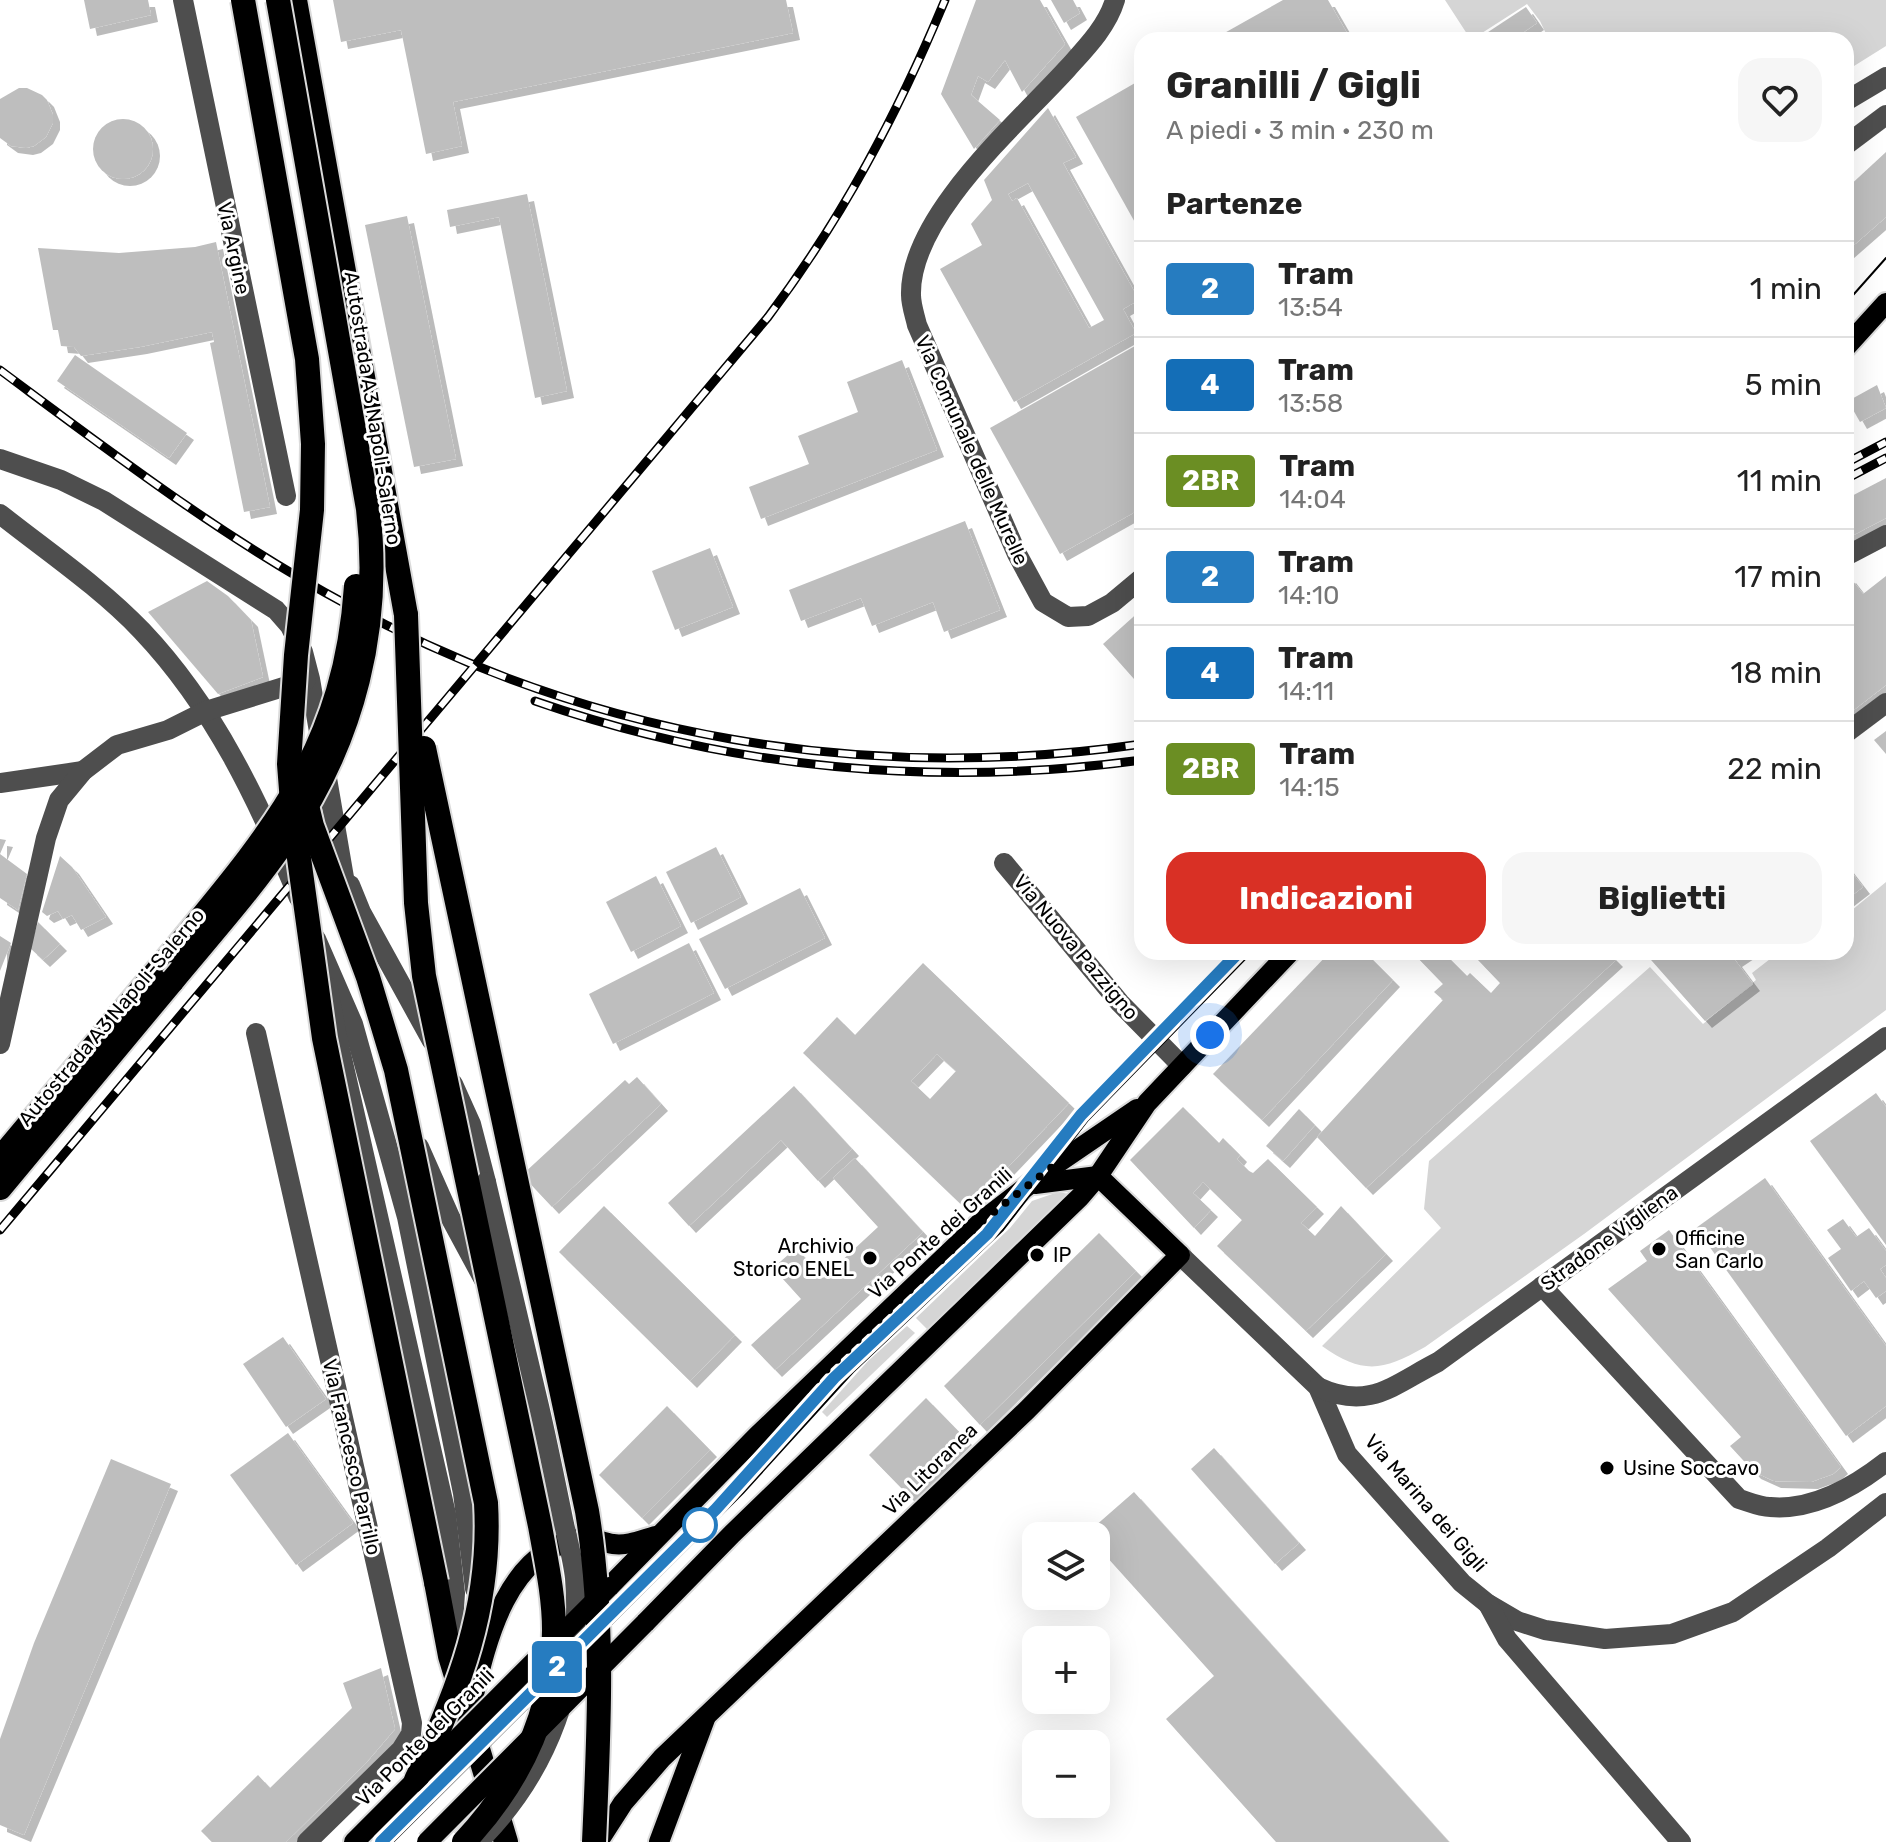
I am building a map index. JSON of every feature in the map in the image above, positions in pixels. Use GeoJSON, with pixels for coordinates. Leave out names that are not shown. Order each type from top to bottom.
{"type":"FeatureCollection","features":[{"type":"Feature","properties":{"kind":"highway"},"geometry":{"type":"LineString","coordinates":[[243,0],[302,329],[310,401],[312,510],[289,764],[318,1003],[450,1656],[506,1842]]}},
{"type":"Feature","properties":{"kind":"highway","name":"Autostrada A3 Napoli-Salerno"},"geometry":{"type":"LineString","coordinates":[[0,1159],[264,839],[316,753],[336,699],[354,615],[358,542],[350,479],[263,0]]}},
{"type":"Feature","properties":{"kind":"highway","name":"Autostrada A3 Napoli-Salerno"},"geometry":{"type":"LineString","coordinates":[[0,1188],[259,875],[302,814],[350,714],[359,684],[370,625],[372,543],[368,509],[278,0]]}},
{"type":"Feature","properties":{"kind":"highway"},"geometry":{"type":"LineString","coordinates":[[295,0],[406,615],[426,766],[597,1567],[600,1632],[596,1842]]}},
{"type":"Feature","properties":{"kind":"highway"},"geometry":{"type":"LineString","coordinates":[[406,615],[416,903],[424,976],[540,1526],[554,1629],[547,1695],[532,1743],[504,1795],[464,1842]]}},
{"type":"Feature","properties":{"kind":"highway"},"geometry":{"type":"LineString","coordinates":[[293,699],[300,768],[312,826],[368,977],[396,1070],[486,1503],[487,1557],[477,1617],[454,1696],[416,1780]]}},
{"type":"Feature","properties":{"kind":"main road"},"geometry":{"type":"LineString","coordinates":[[1854,338],[1886,303]]}},
{"type":"Feature","properties":{"kind":"main road"},"geometry":{"type":"LineString","coordinates":[[427,1842],[732,1534],[1045,1232],[1098,1176],[1101,1151],[1282,960]]}},
{"type":"Feature","properties":{"kind":"main road","name":"Via Ponte dei Granili"},"geometry":{"type":"LineString","coordinates":[[354,1842],[757,1436],[982,1221],[1144,1104]]}},
{"type":"Feature","properties":{"kind":"main road"},"geometry":{"type":"LineString","coordinates":[[1027,1186],[1059,1179],[1098,1176]]}},
{"type":"Feature","properties":{"kind":"main road","name":"Via Marina dei Gigli"},"geometry":{"type":"LineString","coordinates":[[1098,1176],[1180,1255]]}},
{"type":"Feature","properties":{"kind":"main road","name":"Via Litoranea"},"geometry":{"type":"LineString","coordinates":[[596,1842],[623,1803],[662,1758],[1027,1410],[1180,1255]]}},
{"type":"Feature","properties":{"kind":"main road"},"geometry":{"type":"LineString","coordinates":[[469,1716],[481,1665],[497,1619],[511,1590],[531,1562],[584,1538],[630,1544],[659,1535]]}},
{"type":"Feature","properties":{"kind":"main road"},"geometry":{"type":"LineString","coordinates":[[659,1842],[708,1712]]}},
{"type":"Feature","properties":{"kind":"street","name":"Via Argine"},"geometry":{"type":"LineString","coordinates":[[183,0],[286,496]]}},
{"type":"Feature","properties":{"kind":"street","name":"Via Comunale delle Murelle"},"geometry":{"type":"LineString","coordinates":[[1115,0],[1112,12],[1091,42],[957,188],[929,228],[917,259],[911,295],[917,325],[1017,554],[1043,602],[1068,617],[1088,616],[1112,603],[1134,585]]}},
{"type":"Feature","properties":{"kind":"street"},"geometry":{"type":"LineString","coordinates":[[1854,96],[1886,77]]}},
{"type":"Feature","properties":{"kind":"street"},"geometry":{"type":"LineString","coordinates":[[1854,139],[1886,115]]}},
{"type":"Feature","properties":{"kind":"street"},"geometry":{"type":"LineString","coordinates":[[0,459],[61,480],[104,501],[276,610],[290,626],[303,652],[310,679],[351,919],[399,1095],[450,1217],[516,1338],[557,1501],[584,1538]]}},
{"type":"Feature","properties":{"kind":"street"},"geometry":{"type":"LineString","coordinates":[[0,514],[105,596],[143,631],[206,711],[263,812],[353,1024],[407,1217],[463,1493],[474,1569],[477,1617]]}},
{"type":"Feature","properties":{"kind":"street"},"geometry":{"type":"LineString","coordinates":[[1854,552],[1886,535]]}},
{"type":"Feature","properties":{"kind":"street"},"geometry":{"type":"LineString","coordinates":[[0,1044],[46,838],[59,800],[83,771],[117,745],[168,730],[206,711],[310,679]]}},
{"type":"Feature","properties":{"kind":"street"},"geometry":{"type":"LineString","coordinates":[[1854,727],[1886,703]]}},
{"type":"Feature","properties":{"kind":"street"},"geometry":{"type":"LineString","coordinates":[[0,783],[83,771]]}},
{"type":"Feature","properties":{"kind":"street"},"geometry":{"type":"LineString","coordinates":[[341,863],[361,912],[411,999],[459,1096],[480,1153],[549,1449],[575,1576],[576,1625],[572,1659],[549,1742],[523,1789],[478,1842]]}},
{"type":"Feature","properties":{"kind":"street","name":"Via Nuova Pazzigno"},"geometry":{"type":"LineString","coordinates":[[1004,863],[1120,1003],[1182,1066]]}},
{"type":"Feature","properties":{"kind":"street"},"geometry":{"type":"LineString","coordinates":[[324,959],[336,1032],[446,1514],[455,1593],[450,1656]]}},
{"type":"Feature","properties":{"kind":"street","name":"Via Francesco Parrillo"},"geometry":{"type":"LineString","coordinates":[[256,1033],[412,1723],[411,1734],[401,1750],[307,1842]]}},
{"type":"Feature","properties":{"kind":"street","name":"Stradone Vigliena"},"geometry":{"type":"LineString","coordinates":[[1318,1387],[1353,1399],[1371,1397],[1438,1362],[1886,1037]]}},
{"type":"Feature","properties":{"kind":"street","name":"Via Marina dei Gigli"},"geometry":{"type":"LineString","coordinates":[[1180,1255],[1318,1387],[1347,1454],[1462,1583],[1488,1604],[1517,1621],[1545,1630],[1605,1639],[1672,1634],[1733,1612],[1828,1548],[1886,1503]]}},
{"type":"Feature","properties":{"kind":"street"},"geometry":{"type":"LineString","coordinates":[[1542,1286],[1739,1499],[1768,1507],[1806,1505],[1863,1480],[1886,1462]]}},
{"type":"Feature","properties":{"kind":"street"},"geometry":{"type":"LineString","coordinates":[[575,1576],[600,1632]]}},
{"type":"Feature","properties":{"kind":"street"},"geometry":{"type":"LineString","coordinates":[[1488,1604],[1507,1639],[1681,1842]]}},
{"type":"Feature","properties":{"kind":"shaded area"},"geometry":{"type":"Polygon","coordinates":[[[1445,0],[1886,0],[1886,46],[1854,66],[1854,32],[1545,32],[1527,4],[1483,32],[1466,32],[1445,0]]]}},
{"type":"Feature","properties":{"kind":"shaded area"},"geometry":{"type":"Polygon","coordinates":[[[1886,882],[1886,1010],[1584,1234],[1425,1347],[1397,1361],[1373,1366],[1349,1362],[1322,1346],[1441,1228],[1424,1209],[1429,1161],[1650,967],[1703,1024],[1756,980],[1752,973],[1769,960],[1854,960],[1854,908],[1886,882]]]}},
{"type":"Feature","properties":{"kind":"shaded area"},"geometry":{"type":"Polygon","coordinates":[[[1058,1192],[1069,1194],[928,1330],[916,1318],[1010,1228],[1032,1201],[1058,1192]]]}},
{"type":"Feature","properties":{"kind":"shaded area"},"geometry":{"type":"Polygon","coordinates":[[[907,1326],[915,1333],[827,1417],[822,1412],[868,1361],[907,1326]]]}},
{"type":"Feature","properties":{"kind":"building"},"geometry":{"type":"Polygon","coordinates":[[[84,0],[148,0],[151,15],[90,29],[84,0]]]}},
{"type":"Feature","properties":{"kind":"building"},"geometry":{"type":"Polygon","coordinates":[[[333,0],[786,0],[793,33],[453,102],[462,146],[426,154],[401,30],[341,42],[333,0]]]}},
{"type":"Feature","properties":{"kind":"building"},"geometry":{"type":"Polygon","coordinates":[[[976,0],[1040,0],[1065,44],[1022,92],[1005,60],[988,82],[978,76],[971,95],[1000,120],[974,149],[941,94],[976,0]]]}},
{"type":"Feature","properties":{"kind":"building"},"geometry":{"type":"Polygon","coordinates":[[[1051,0],[1073,0],[1080,13],[1064,23],[1051,0]]]}},
{"type":"Feature","properties":{"kind":"building"},"geometry":{"type":"Polygon","coordinates":[[[1283,0],[1328,0],[1346,32],[1226,32],[1283,0]]]}},
{"type":"Feature","properties":{"kind":"building"},"geometry":{"type":"Polygon","coordinates":[[[1526,7],[1537,23],[1524,32],[1488,32],[1526,7]]]}},
{"type":"Feature","properties":{"kind":"building"},"geometry":{"type":"Polygon","coordinates":[[[1134,84],[1134,221],[1076,117],[1134,84]]]}},
{"type":"Feature","properties":{"kind":"building"},"geometry":{"type":"Polygon","coordinates":[[[19,88],[42,95],[53,115],[53,123],[46,137],[26,148],[11,146],[0,138],[0,99],[19,88]]]}},
{"type":"Feature","properties":{"kind":"building"},"geometry":{"type":"Polygon","coordinates":[[[1048,108],[1076,157],[1063,163],[1134,291],[1134,303],[1123,309],[1134,334],[1014,402],[940,269],[982,245],[971,224],[992,200],[984,180],[1048,108]],[[1028,183],[1008,194],[1012,201],[1017,198],[1089,328],[1104,320],[1028,183]]]}},
{"type":"Feature","properties":{"kind":"building"},"geometry":{"type":"Polygon","coordinates":[[[123,119],[135,121],[144,128],[151,137],[151,161],[144,170],[135,177],[123,179],[111,177],[102,170],[95,161],[93,149],[95,137],[102,128],[111,121],[123,119]]]}},
{"type":"Feature","properties":{"kind":"building"},"geometry":{"type":"Polygon","coordinates":[[[1886,152],[1886,217],[1854,245],[1854,182],[1886,152]]]}},
{"type":"Feature","properties":{"kind":"building"},"geometry":{"type":"Polygon","coordinates":[[[527,194],[567,391],[535,398],[499,217],[450,227],[447,210],[527,194]]]}},
{"type":"Feature","properties":{"kind":"building"},"geometry":{"type":"Polygon","coordinates":[[[407,216],[456,459],[414,467],[365,225],[407,216]]]}},
{"type":"Feature","properties":{"kind":"building"},"geometry":{"type":"Polygon","coordinates":[[[216,242],[270,507],[244,512],[210,343],[214,342],[212,332],[81,356],[74,347],[61,346],[58,330],[53,330],[38,248],[119,253],[195,247],[216,242]]]}},
{"type":"Feature","properties":{"kind":"building"},"geometry":{"type":"Polygon","coordinates":[[[1134,347],[1134,512],[1060,554],[990,428],[1134,347]]]}},
{"type":"Feature","properties":{"kind":"building"},"geometry":{"type":"Polygon","coordinates":[[[75,355],[187,433],[169,458],[57,381],[75,355]]]}},
{"type":"Feature","properties":{"kind":"building"},"geometry":{"type":"Polygon","coordinates":[[[902,360],[937,450],[761,519],[749,487],[809,464],[798,436],[858,412],[847,382],[902,360]]]}},
{"type":"Feature","properties":{"kind":"building"},"geometry":{"type":"Polygon","coordinates":[[[1877,385],[1886,408],[1860,422],[1854,412],[1854,398],[1877,385]]]}},
{"type":"Feature","properties":{"kind":"building"},"geometry":{"type":"Polygon","coordinates":[[[1886,478],[1886,518],[1854,535],[1854,495],[1886,478]]]}},
{"type":"Feature","properties":{"kind":"building"},"geometry":{"type":"Polygon","coordinates":[[[965,521],[1000,610],[944,632],[933,602],[872,626],[861,598],[801,621],[789,590],[965,521]]]}},
{"type":"Feature","properties":{"kind":"building"},"geometry":{"type":"Polygon","coordinates":[[[710,548],[733,607],[675,630],[652,571],[710,548]]]}},
{"type":"Feature","properties":{"kind":"building"},"geometry":{"type":"Polygon","coordinates":[[[1886,576],[1886,685],[1854,710],[1854,582],[1863,594],[1886,576]]]}},
{"type":"Feature","properties":{"kind":"building"},"geometry":{"type":"Polygon","coordinates":[[[207,581],[228,596],[251,620],[263,677],[218,694],[148,612],[207,581]]]}},
{"type":"Feature","properties":{"kind":"building"},"geometry":{"type":"Polygon","coordinates":[[[1134,616],[1134,679],[1103,644],[1134,616]]]}},
{"type":"Feature","properties":{"kind":"building"},"geometry":{"type":"Polygon","coordinates":[[[1886,731],[1886,754],[1874,740],[1886,731]]]}},
{"type":"Feature","properties":{"kind":"building"},"geometry":{"type":"Polygon","coordinates":[[[0,839],[6,840],[0,854],[0,839]]]}},
{"type":"Feature","properties":{"kind":"building"},"geometry":{"type":"Polygon","coordinates":[[[716,847],[741,897],[691,923],[666,872],[716,847]]]}},
{"type":"Feature","properties":{"kind":"building"},"geometry":{"type":"Polygon","coordinates":[[[0,854],[27,874],[18,910],[0,898],[0,854]]]}},
{"type":"Feature","properties":{"kind":"building"},"geometry":{"type":"Polygon","coordinates":[[[60,856],[72,867],[106,917],[81,930],[72,915],[63,919],[58,911],[47,916],[42,912],[60,856]]]}},
{"type":"Feature","properties":{"kind":"building"},"geometry":{"type":"Polygon","coordinates":[[[1854,875],[1863,887],[1854,894],[1854,875]]]}},
{"type":"Feature","properties":{"kind":"building"},"geometry":{"type":"Polygon","coordinates":[[[656,876],[681,926],[631,952],[606,902],[656,876]]]}},
{"type":"Feature","properties":{"kind":"building"},"geometry":{"type":"Polygon","coordinates":[[[800,888],[825,938],[725,989],[699,939],[800,888]]]}},
{"type":"Feature","properties":{"kind":"building"},"geometry":{"type":"Polygon","coordinates":[[[38,922],[60,944],[43,960],[30,948],[38,922]]]}},
{"type":"Feature","properties":{"kind":"building"},"geometry":{"type":"Polygon","coordinates":[[[0,936],[11,943],[0,971],[0,936]]]}},
{"type":"Feature","properties":{"kind":"building"},"geometry":{"type":"Polygon","coordinates":[[[689,943],[714,993],[613,1044],[589,994],[689,943]]]}},
{"type":"Feature","properties":{"kind":"building"},"geometry":{"type":"Polygon","coordinates":[[[1322,960],[1373,960],[1393,980],[1262,1120],[1213,1074],[1322,960]]]}},
{"type":"Feature","properties":{"kind":"building"},"geometry":{"type":"Polygon","coordinates":[[[1420,960],[1451,960],[1491,993],[1500,983],[1478,960],[1616,960],[1366,1188],[1317,1137],[1443,1000],[1434,992],[1443,984],[1420,960]]]}},
{"type":"Feature","properties":{"kind":"building"},"geometry":{"type":"Polygon","coordinates":[[[1651,960],[1735,960],[1753,984],[1705,1021],[1651,960]]]}},
{"type":"Feature","properties":{"kind":"building"},"geometry":{"type":"Polygon","coordinates":[[[923,963],[1069,1103],[967,1210],[803,1053],[837,1017],[855,1035],[923,963]],[[937,1054],[911,1081],[930,1099],[956,1071],[937,1054]]]}},
{"type":"Feature","properties":{"kind":"building"},"geometry":{"type":"Polygon","coordinates":[[[637,1077],[661,1104],[552,1207],[522,1175],[625,1080],[629,1084],[637,1077]]]}},
{"type":"Feature","properties":{"kind":"building"},"geometry":{"type":"Polygon","coordinates":[[[794,1086],[852,1149],[818,1181],[781,1140],[689,1226],[668,1203],[794,1086]]]}},
{"type":"Feature","properties":{"kind":"building"},"geometry":{"type":"Polygon","coordinates":[[[1876,1093],[1886,1107],[1886,1245],[1810,1141],[1876,1093]]]}},
{"type":"Feature","properties":{"kind":"building"},"geometry":{"type":"Polygon","coordinates":[[[1183,1107],[1219,1143],[1223,1138],[1240,1155],[1237,1159],[1249,1171],[1253,1173],[1268,1159],[1317,1207],[1301,1223],[1315,1236],[1341,1206],[1386,1254],[1306,1331],[1217,1246],[1242,1220],[1203,1182],[1193,1193],[1211,1210],[1194,1228],[1130,1160],[1183,1107]]]}},
{"type":"Feature","properties":{"kind":"building"},"geometry":{"type":"Polygon","coordinates":[[[1299,1109],[1315,1125],[1283,1161],[1266,1146],[1299,1109]]]}},
{"type":"Feature","properties":{"kind":"building","name":"Archivio Storico ENEL"},"geometry":{"type":"Polygon","coordinates":[[[855,1158],[923,1232],[775,1370],[751,1345],[801,1299],[773,1268],[796,1248],[823,1278],[878,1227],[833,1178],[855,1158]]]}},
{"type":"Feature","properties":{"kind":"building"},"geometry":{"type":"Polygon","coordinates":[[[1765,1178],[1886,1346],[1886,1406],[1846,1436],[1696,1228],[1765,1178]]]}},
{"type":"Feature","properties":{"kind":"building"},"geometry":{"type":"Polygon","coordinates":[[[604,1206],[735,1335],[690,1381],[559,1252],[604,1206]]]}},
{"type":"Feature","properties":{"kind":"building"},"geometry":{"type":"Polygon","coordinates":[[[1843,1219],[1856,1237],[1869,1228],[1886,1251],[1886,1265],[1880,1269],[1886,1278],[1886,1291],[1876,1298],[1864,1281],[1851,1291],[1828,1258],[1841,1249],[1827,1230],[1843,1219]]]}},
{"type":"Feature","properties":{"kind":"building"},"geometry":{"type":"Polygon","coordinates":[[[1669,1230],[1841,1467],[1833,1474],[1811,1482],[1774,1481],[1754,1472],[1730,1446],[1741,1437],[1608,1289],[1647,1261],[1640,1251],[1669,1230]]]}},
{"type":"Feature","properties":{"kind":"building"},"geometry":{"type":"Polygon","coordinates":[[[1099,1233],[1136,1271],[980,1425],[944,1386],[1099,1233]]]}},
{"type":"Feature","properties":{"kind":"building"},"geometry":{"type":"Polygon","coordinates":[[[283,1337],[326,1399],[286,1427],[243,1364],[283,1337]]]}},
{"type":"Feature","properties":{"kind":"building"},"geometry":{"type":"Polygon","coordinates":[[[926,1398],[965,1438],[908,1495],[869,1455],[926,1398]]]}},
{"type":"Feature","properties":{"kind":"building"},"geometry":{"type":"Polygon","coordinates":[[[667,1406],[710,1450],[642,1518],[599,1475],[667,1406]]]}},
{"type":"Feature","properties":{"kind":"building"},"geometry":{"type":"Polygon","coordinates":[[[288,1433],[353,1523],[296,1565],[230,1475],[288,1433]]]}},
{"type":"Feature","properties":{"kind":"building"},"geometry":{"type":"Polygon","coordinates":[[[1214,1448],[1299,1543],[1275,1564],[1191,1469],[1214,1448]]]}},
{"type":"Feature","properties":{"kind":"building"},"geometry":{"type":"Polygon","coordinates":[[[111,1459],[171,1484],[24,1835],[0,1825],[0,1739],[34,1643],[111,1459]]]}},
{"type":"Feature","properties":{"kind":"building"},"geometry":{"type":"Polygon","coordinates":[[[1134,1492],[1449,1842],[1276,1842],[1166,1719],[1214,1676],[1110,1561],[1110,1522],[1100,1522],[1134,1492]]]}},
{"type":"Feature","properties":{"kind":"building"},"geometry":{"type":"Polygon","coordinates":[[[381,1668],[395,1729],[365,1764],[286,1842],[212,1842],[201,1831],[258,1775],[270,1788],[352,1708],[343,1683],[381,1668]]]}},
{"type":"Feature","properties":{"kind":"tram line"},"geometry":{"type":"LineString","coordinates":[[1854,294],[1886,258]]}},
{"type":"Feature","properties":{"kind":"tram line","name":"2"},"geometry":{"type":"LineString","coordinates":[[381,1842],[716,1509],[834,1378],[987,1234],[1081,1115],[1231,960]]}},
{"type":"Feature","properties":{"kind":"tram line"},"geometry":{"type":"LineString","coordinates":[[393,1842],[743,1493],[853,1372],[1003,1230],[1088,1120],[1244,960]]}},
{"type":"Feature","properties":{"kind":"railway"},"geometry":{"type":"LineString","coordinates":[[0,1230],[768,317],[821,241],[867,164],[908,84],[945,0]]}},
{"type":"Feature","properties":{"kind":"railway"},"geometry":{"type":"LineString","coordinates":[[0,370],[212,523],[300,578],[439,650],[535,688],[633,718],[732,739],[833,753],[935,758],[1038,755],[1134,745]]}},
{"type":"Feature","properties":{"kind":"railway"},"geometry":{"type":"LineString","coordinates":[[1854,459],[1886,442]]}},
{"type":"Feature","properties":{"kind":"railway"},"geometry":{"type":"LineString","coordinates":[[1854,475],[1886,458]]}},
{"type":"Feature","properties":{"kind":"railway"},"geometry":{"type":"LineString","coordinates":[[535,701],[684,743],[759,757],[835,766],[912,772],[988,772],[1134,761]]}},
{"type":"Feature","properties":{"kind":"place","name":"Officine San Carlo"},"geometry":{"type":"Point","coordinates":[1659,1249]}},
{"type":"Feature","properties":{"kind":"place","name":"IP"},"geometry":{"type":"Point","coordinates":[1037,1255]}},
{"type":"Feature","properties":{"kind":"place","name":"Archivio Storico ENEL"},"geometry":{"type":"Point","coordinates":[870,1258]}},
{"type":"Feature","properties":{"kind":"place","name":"Usine Soccavo"},"geometry":{"type":"Point","coordinates":[1607,1468]}},
{"type":"Feature","properties":{"kind":"route"},"geometry":{"type":"LineString","coordinates":[[700,1525],[679,1515],[757,1436],[982,1221],[1052,1167],[1147,1103],[1210,1035]]}}]}
